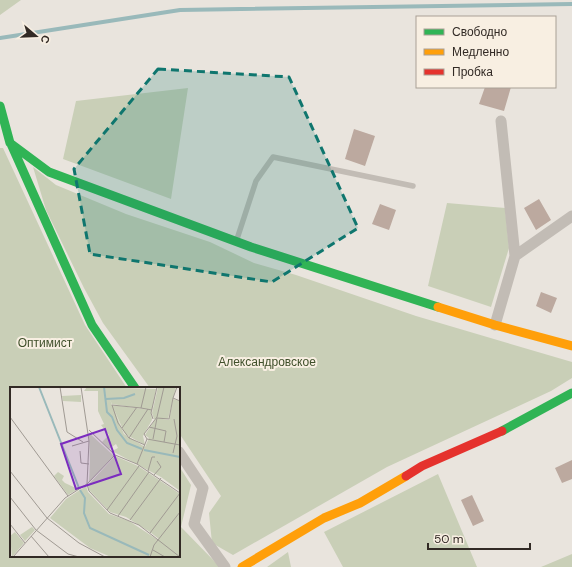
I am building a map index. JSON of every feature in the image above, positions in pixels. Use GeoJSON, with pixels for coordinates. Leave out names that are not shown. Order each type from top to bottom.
{"type":"FeatureCollection","features":[{"type":"Feature","properties":{"kind":"street"},"geometry":{"type":"LineString","coordinates":[[0,106],[10,143],[92,325],[134,387]]}},
{"type":"Feature","properties":{"kind":"street"},"geometry":{"type":"LineString","coordinates":[[495,325],[515,256],[501,121]]}},
{"type":"Feature","properties":{"kind":"street"},"geometry":{"type":"LineString","coordinates":[[10,143],[49,172],[236,242],[495,325],[572,346]]}},
{"type":"Feature","properties":{"kind":"street"},"geometry":{"type":"LineString","coordinates":[[515,256],[572,216]]}},
{"type":"Feature","properties":{"kind":"street"},"geometry":{"type":"LineString","coordinates":[[242,567],[324,518],[360,503],[422,466],[508,429],[572,393]]}},
{"type":"Feature","properties":{"kind":"street"},"geometry":{"type":"LineString","coordinates":[[180,454],[203,488],[194,524],[225,567]]}},
{"type":"Feature","properties":{"kind":"lane"},"geometry":{"type":"LineString","coordinates":[[0,140],[10,143]]}},
{"type":"Feature","properties":{"kind":"lane"},"geometry":{"type":"LineString","coordinates":[[236,242],[256,181],[273,157],[413,186]]}},
{"type":"Feature","properties":{"kind":"highlighted area"},"geometry":{"type":"Polygon","coordinates":[[[158,69],[289,77],[358,228],[272,282],[90,254],[74,169],[158,69]]]}},
{"type":"Feature","properties":{"kind":"green space"},"geometry":{"type":"Polygon","coordinates":[[[0,0],[21,0],[0,15],[0,0]]]}},
{"type":"Feature","properties":{"kind":"green space"},"geometry":{"type":"Polygon","coordinates":[[[188,88],[171,199],[63,159],[76,101],[188,88]]]}},
{"type":"Feature","properties":{"kind":"green space","name":"Оптимист"},"geometry":{"type":"Polygon","coordinates":[[[0,148],[3,148],[85,325],[126,387],[10,387],[10,557],[180,557],[180,468],[191,485],[181,527],[220,567],[0,567],[0,148]]]}},
{"type":"Feature","properties":{"kind":"green space","name":"Александровское"},"geometry":{"type":"Polygon","coordinates":[[[33,167],[56,185],[126,214],[210,242],[254,263],[296,275],[416,316],[572,362],[572,378],[551,391],[387,467],[233,555],[212,543],[209,513],[221,496],[180,434],[180,387],[149,387],[103,323],[84,288],[46,210],[33,167]]]}},
{"type":"Feature","properties":{"kind":"green space"},"geometry":{"type":"Polygon","coordinates":[[[447,203],[505,208],[509,248],[491,307],[428,286],[447,203]]]}},
{"type":"Feature","properties":{"kind":"green space"},"geometry":{"type":"Polygon","coordinates":[[[438,474],[477,567],[343,567],[324,532],[438,474]]]}},
{"type":"Feature","properties":{"kind":"green space"},"geometry":{"type":"Polygon","coordinates":[[[288,552],[291,567],[267,567],[288,552]]]}},
{"type":"Feature","properties":{"kind":"green space"},"geometry":{"type":"Polygon","coordinates":[[[572,554],[572,567],[541,567],[572,554]]]}},
{"type":"Feature","properties":{"kind":"building"},"geometry":{"type":"Polygon","coordinates":[[[485,88],[511,88],[504,111],[479,104],[485,88]]]}},
{"type":"Feature","properties":{"kind":"building"},"geometry":{"type":"Polygon","coordinates":[[[354,129],[375,136],[365,166],[345,159],[354,129]]]}},
{"type":"Feature","properties":{"kind":"building"},"geometry":{"type":"Polygon","coordinates":[[[539,199],[551,220],[536,230],[524,208],[539,199]]]}},
{"type":"Feature","properties":{"kind":"building"},"geometry":{"type":"Polygon","coordinates":[[[380,204],[396,210],[389,230],[372,224],[380,204]]]}},
{"type":"Feature","properties":{"kind":"building"},"geometry":{"type":"Polygon","coordinates":[[[541,292],[557,298],[551,313],[536,306],[541,292]]]}},
{"type":"Feature","properties":{"kind":"building"},"geometry":{"type":"Polygon","coordinates":[[[572,460],[572,479],[562,483],[555,468],[572,460]]]}},
{"type":"Feature","properties":{"kind":"building"},"geometry":{"type":"Polygon","coordinates":[[[472,495],[484,521],[473,526],[461,500],[472,495]]]}},
{"type":"Feature","properties":{"kind":"waterway"},"geometry":{"type":"LineString","coordinates":[[0,38],[180,10],[572,4]]}},
{"type":"Feature","properties":{"kind":"traffic: fast"},"geometry":{"type":"LineString","coordinates":[[0,106],[10,143],[49,172],[251,247],[438,307]]}},
{"type":"Feature","properties":{"kind":"traffic: fast"},"geometry":{"type":"LineString","coordinates":[[11,144],[92,325],[134,387]]}},
{"type":"Feature","properties":{"kind":"traffic: fast"},"geometry":{"type":"LineString","coordinates":[[502,431],[572,393]]}},
{"type":"Feature","properties":{"kind":"traffic: slow"},"geometry":{"type":"LineString","coordinates":[[438,307],[495,325],[572,346]]}},
{"type":"Feature","properties":{"kind":"traffic: slow"},"geometry":{"type":"LineString","coordinates":[[242,567],[324,518],[360,503],[406,476]]}},
{"type":"Feature","properties":{"kind":"traffic: jam"},"geometry":{"type":"LineString","coordinates":[[406,476],[422,466],[502,431]]}}]}
